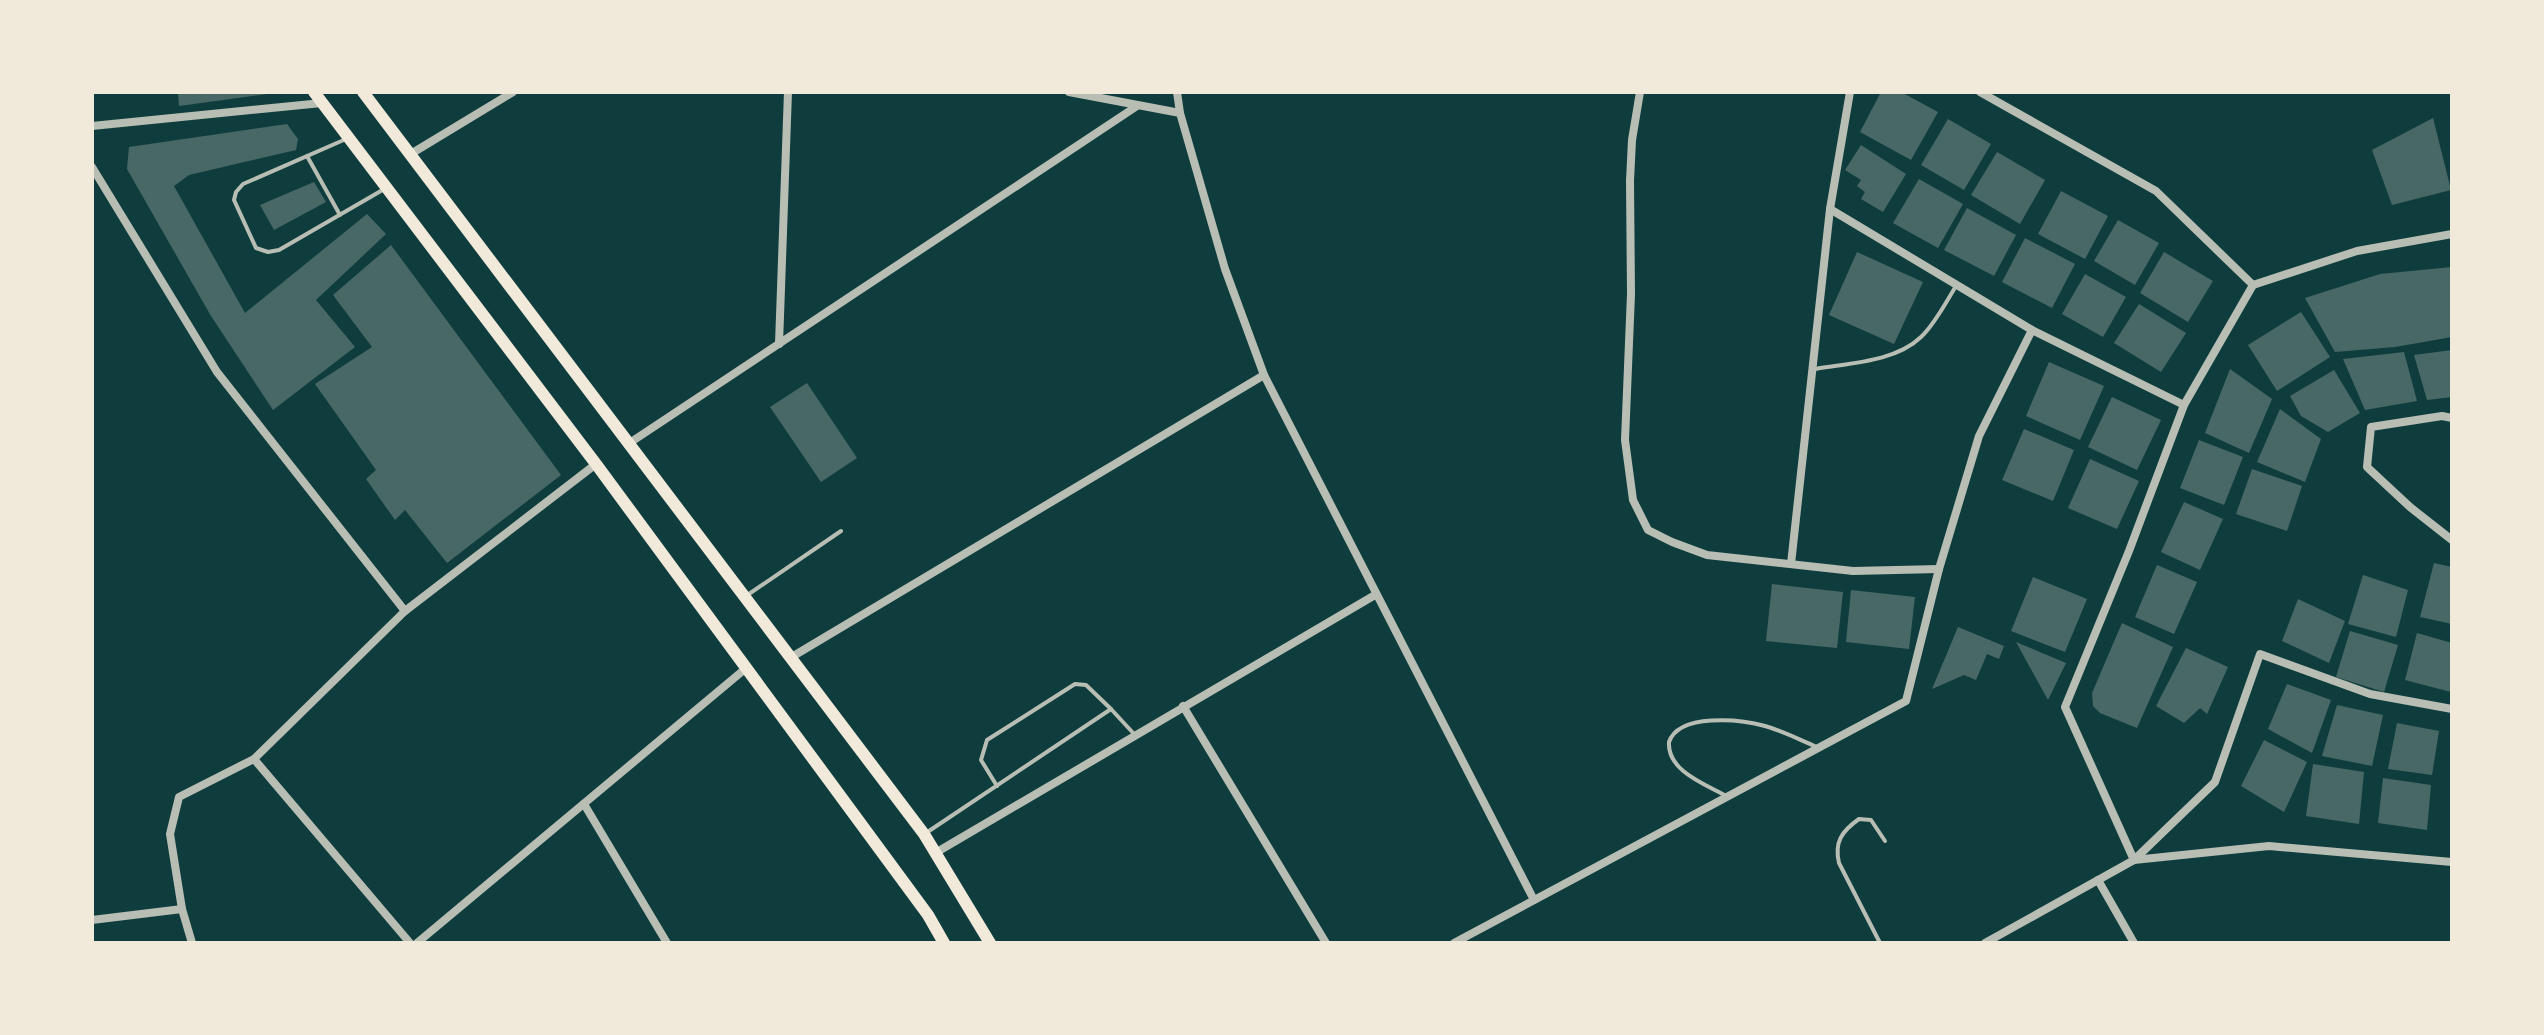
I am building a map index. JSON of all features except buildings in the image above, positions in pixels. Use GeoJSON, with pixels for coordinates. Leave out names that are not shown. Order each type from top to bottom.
{"type":"FeatureCollection","features":[{"type":"Feature","properties":{"kind":"main road"},"geometry":{"type":"LineString","coordinates":[[314,92],[596,464],[928,915],[944,943]]}},
{"type":"Feature","properties":{"kind":"main road"},"geometry":{"type":"LineString","coordinates":[[363,92],[924,834],[990,943]]}},
{"type":"Feature","properties":{"kind":"street"},"geometry":{"type":"LineString","coordinates":[[409,155],[513,92]]}},
{"type":"Feature","properties":{"kind":"street"},"geometry":{"type":"LineString","coordinates":[[779,344],[788,92]]}},
{"type":"Feature","properties":{"kind":"street"},"geometry":{"type":"LineString","coordinates":[[1069,92],[1180,113]]}},
{"type":"Feature","properties":{"kind":"street"},"geometry":{"type":"LineString","coordinates":[[1177,92],[1180,113],[1225,269],[1264,375],[1534,900]]}},
{"type":"Feature","properties":{"kind":"street"},"geometry":{"type":"LineString","coordinates":[[1640,92],[1631,168],[1631,294],[1625,440],[1633,500],[1648,530],[1707,555],[1853,571],[1939,569]]}},
{"type":"Feature","properties":{"kind":"street"},"geometry":{"type":"LineString","coordinates":[[1791,564],[1830,209],[1850,92]]}},
{"type":"Feature","properties":{"kind":"street"},"geometry":{"type":"LineString","coordinates":[[1980,92],[2156,191],[2253,285]]}},
{"type":"Feature","properties":{"kind":"street"},"geometry":{"type":"LineString","coordinates":[[92,126],[322,103]]}},
{"type":"Feature","properties":{"kind":"street"},"geometry":{"type":"LineString","coordinates":[[628,444],[1137,106]]}},
{"type":"Feature","properties":{"kind":"street"},"geometry":{"type":"LineString","coordinates":[[92,167],[217,372],[405,611]]}},
{"type":"Feature","properties":{"kind":"street"},"geometry":{"type":"LineString","coordinates":[[1830,209],[2032,330],[2184,405]]}},
{"type":"Feature","properties":{"kind":"street"},"geometry":{"type":"LineString","coordinates":[[2134,860],[2065,707],[2184,405],[2253,285],[2357,251],[2452,234]]}},
{"type":"Feature","properties":{"kind":"street"},"geometry":{"type":"LineString","coordinates":[[1454,943],[1906,701],[1939,569],[1979,436],[2032,330]]}},
{"type":"Feature","properties":{"kind":"street"},"geometry":{"type":"LineString","coordinates":[[790,658],[1264,375]]}},
{"type":"Feature","properties":{"kind":"street"},"geometry":{"type":"LineString","coordinates":[[2452,418],[2442,416],[2371,427],[2367,467],[2452,540]]}},
{"type":"Feature","properties":{"kind":"street"},"geometry":{"type":"LineString","coordinates":[[192,943],[182,909],[170,834],[179,797],[254,759],[405,611],[596,464]]}},
{"type":"Feature","properties":{"kind":"street"},"geometry":{"type":"LineString","coordinates":[[937,852],[1375,595]]}},
{"type":"Feature","properties":{"kind":"street"},"geometry":{"type":"LineString","coordinates":[[1985,943],[2134,860],[2215,782],[2260,654],[2370,694],[2452,709]]}},
{"type":"Feature","properties":{"kind":"street"},"geometry":{"type":"LineString","coordinates":[[417,943],[745,669]]}},
{"type":"Feature","properties":{"kind":"street"},"geometry":{"type":"LineString","coordinates":[[1183,706],[1326,943]]}},
{"type":"Feature","properties":{"kind":"street"},"geometry":{"type":"LineString","coordinates":[[254,759],[410,943]]}},
{"type":"Feature","properties":{"kind":"street"},"geometry":{"type":"LineString","coordinates":[[584,804],[667,943]]}},
{"type":"Feature","properties":{"kind":"street"},"geometry":{"type":"LineString","coordinates":[[2134,860],[2269,846],[2452,862]]}},
{"type":"Feature","properties":{"kind":"street"},"geometry":{"type":"LineString","coordinates":[[2098,880],[2134,943]]}},
{"type":"Feature","properties":{"kind":"street"},"geometry":{"type":"LineString","coordinates":[[92,920],[182,909]]}},
{"type":"Feature","properties":{"kind":"lane"},"geometry":{"type":"LineString","coordinates":[[348,138],[243,184],[236,192],[234,200],[256,248],[268,252],[279,250],[386,188]]}},
{"type":"Feature","properties":{"kind":"lane"},"geometry":{"type":"LineString","coordinates":[[307,156],[340,215]]}},
{"type":"Feature","properties":{"kind":"lane"},"geometry":{"type":"LineString","coordinates":[[1812,370],[1876,358],[1907,348],[1923,335],[1957,285]]}},
{"type":"Feature","properties":{"kind":"lane"},"geometry":{"type":"LineString","coordinates":[[744,598],[841,531]]}},
{"type":"Feature","properties":{"kind":"lane"},"geometry":{"type":"LineString","coordinates":[[997,786],[981,760],[987,740],[1075,684],[1086,685],[1135,735]]}},
{"type":"Feature","properties":{"kind":"lane"},"geometry":{"type":"LineString","coordinates":[[924,834],[1111,709]]}},
{"type":"Feature","properties":{"kind":"lane"},"geometry":{"type":"LineString","coordinates":[[1726,796],[1680,769],[1672,760],[1669,742],[1678,728],[1692,722],[1746,723],[1765,726],[1817,747]]}},
{"type":"Feature","properties":{"kind":"lane"},"geometry":{"type":"LineString","coordinates":[[1880,943],[1836,853],[1841,835],[1859,819],[1871,820],[1885,841]]}}]}
